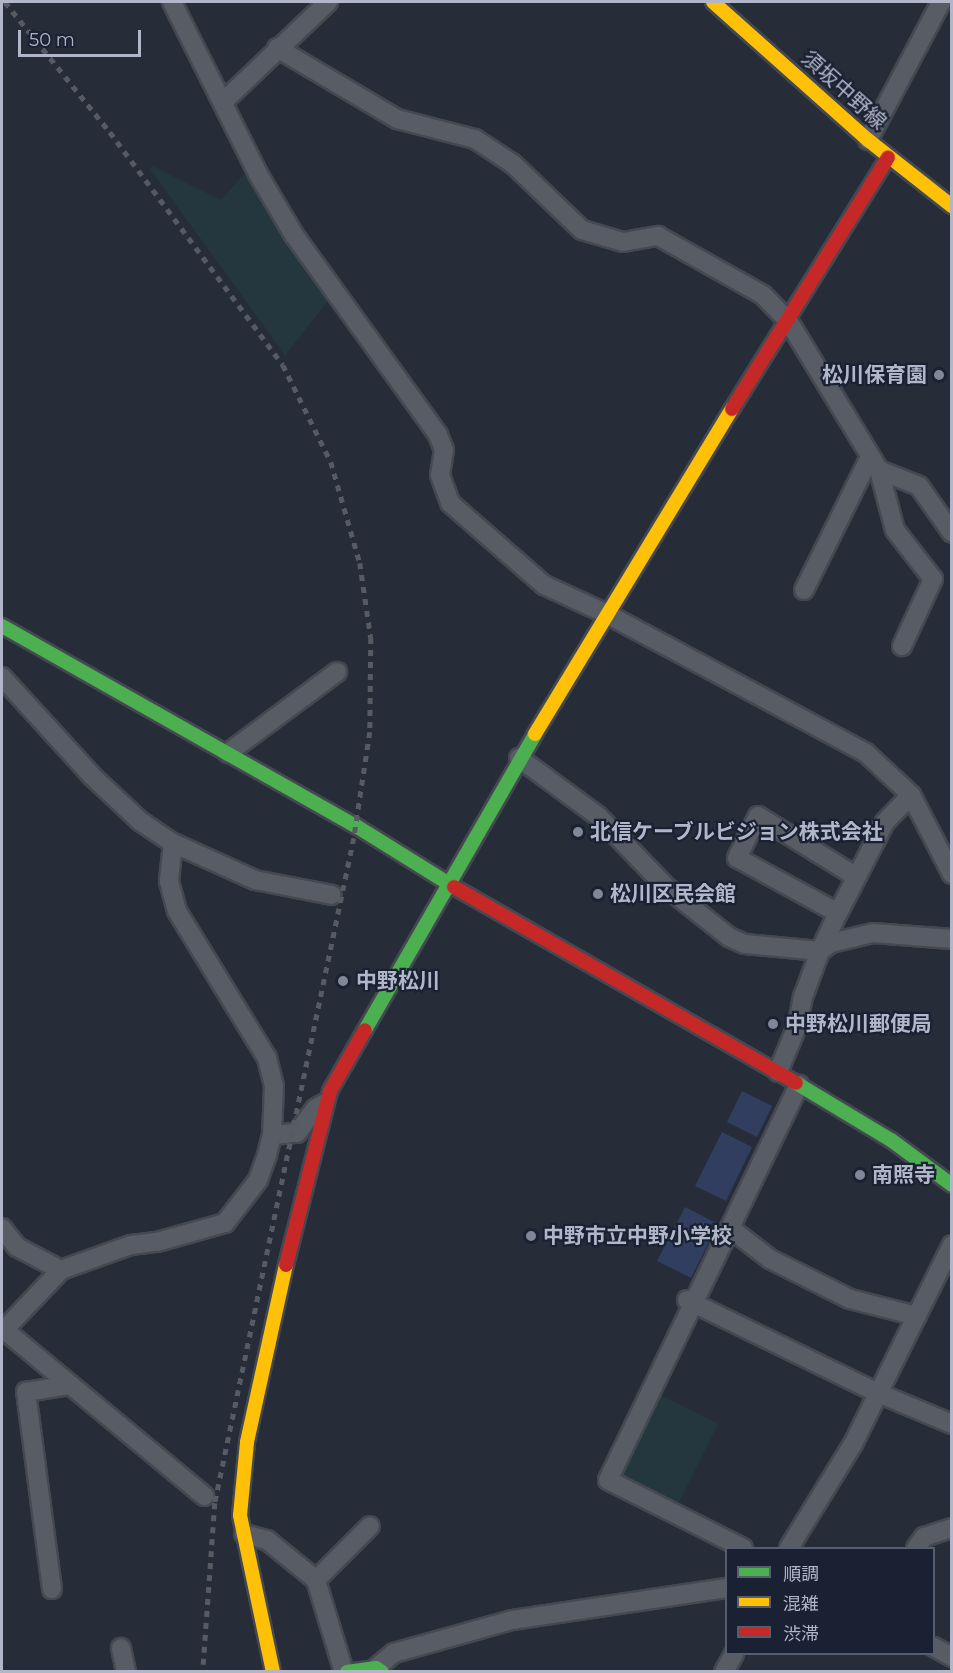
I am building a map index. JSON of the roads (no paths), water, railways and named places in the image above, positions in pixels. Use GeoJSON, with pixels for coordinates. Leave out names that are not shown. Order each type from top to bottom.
{"type":"FeatureCollection","features":[{"type":"Feature","properties":{"kind":"street"},"geometry":{"type":"LineString","coordinates":[[172,2],[224,101],[258,174],[294,235],[438,435],[444,450],[440,475],[450,503],[544,585],[605,613],[866,753],[911,795],[951,874]]}},
{"type":"Feature","properties":{"kind":"street","name":"須坂中野線"},"geometry":{"type":"LineString","coordinates":[[713,2],[867,140],[951,206]]}},
{"type":"Feature","properties":{"kind":"street"},"geometry":{"type":"LineString","coordinates":[[867,140],[941,2]]}},
{"type":"Feature","properties":{"kind":"street"},"geometry":{"type":"LineString","coordinates":[[224,101],[322,3]]}},
{"type":"Feature","properties":{"kind":"street"},"geometry":{"type":"LineString","coordinates":[[277,48],[397,119],[475,140],[513,164],[582,230],[623,242],[658,236],[763,295],[789,322],[875,464],[895,530],[933,579],[902,646]]}},
{"type":"Feature","properties":{"kind":"street"},"geometry":{"type":"LineString","coordinates":[[273,1671],[240,1515],[247,1442],[325,1103],[371,1014],[605,613],[789,322],[888,157]]}},
{"type":"Feature","properties":{"kind":"street"},"geometry":{"type":"LineString","coordinates":[[875,464],[919,486],[951,533]]}},
{"type":"Feature","properties":{"kind":"street"},"geometry":{"type":"LineString","coordinates":[[804,590],[875,464]]}},
{"type":"Feature","properties":{"kind":"street"},"geometry":{"type":"LineString","coordinates":[[2,626],[228,753],[448,883],[778,1072],[891,1140],[951,1185]]}},
{"type":"Feature","properties":{"kind":"street"},"geometry":{"type":"LineString","coordinates":[[228,753],[337,672]]}},
{"type":"Feature","properties":{"kind":"street"},"geometry":{"type":"LineString","coordinates":[[2,677],[92,776],[140,821],[173,843],[255,880],[333,895]]}},
{"type":"Feature","properties":{"kind":"street"},"geometry":{"type":"LineString","coordinates":[[519,758],[598,816],[666,887],[729,937],[745,944],[820,951],[831,943],[873,933],[951,939]]}},
{"type":"Feature","properties":{"kind":"street"},"geometry":{"type":"LineString","coordinates":[[778,1072],[798,1024],[803,998],[820,951],[855,876],[885,822],[911,795]]}},
{"type":"Feature","properties":{"kind":"street"},"geometry":{"type":"LineString","coordinates":[[838,913],[737,858],[758,816],[855,876]]}},
{"type":"Feature","properties":{"kind":"street"},"geometry":{"type":"LineString","coordinates":[[173,843],[169,881],[177,911],[267,1058],[274,1086],[272,1135],[258,1180],[225,1223],[157,1242],[130,1245],[61,1270],[3,1329],[204,1496]]}},
{"type":"Feature","properties":{"kind":"street"},"geometry":{"type":"LineString","coordinates":[[741,1547],[608,1480],[691,1302],[731,1229],[799,1085]]}},
{"type":"Feature","properties":{"kind":"street"},"geometry":{"type":"LineString","coordinates":[[272,1135],[297,1133],[316,1108],[325,1103]]}},
{"type":"Feature","properties":{"kind":"street"},"geometry":{"type":"LineString","coordinates":[[2,1228],[17,1247],[61,1270]]}},
{"type":"Feature","properties":{"kind":"street"},"geometry":{"type":"LineString","coordinates":[[731,1229],[770,1259],[850,1299],[917,1316]]}},
{"type":"Feature","properties":{"kind":"street"},"geometry":{"type":"LineString","coordinates":[[790,1547],[853,1444],[951,1245]]}},
{"type":"Feature","properties":{"kind":"street"},"geometry":{"type":"LineString","coordinates":[[691,1302],[878,1393],[951,1424]]}},
{"type":"Feature","properties":{"kind":"street"},"geometry":{"type":"LineString","coordinates":[[52,1589],[26,1392],[70,1385]]}},
{"type":"Feature","properties":{"kind":"street"},"geometry":{"type":"LineString","coordinates":[[316,1580],[370,1526]]}},
{"type":"Feature","properties":{"kind":"street"},"geometry":{"type":"LineString","coordinates":[[917,1547],[924,1538],[951,1528]]}},
{"type":"Feature","properties":{"kind":"street"},"geometry":{"type":"LineString","coordinates":[[244,1534],[267,1540],[316,1580],[345,1671],[379,1670],[394,1653],[512,1620],[725,1588]]}},
{"type":"Feature","properties":{"kind":"street"},"geometry":{"type":"LineString","coordinates":[[121,1648],[126,1671]]}},
{"type":"Feature","properties":{"kind":"street"},"geometry":{"type":"LineString","coordinates":[[935,1648],[951,1657]]}},
{"type":"Feature","properties":{"kind":"street"},"geometry":{"type":"LineString","coordinates":[[724,1671],[733,1655]]}},
{"type":"Feature","properties":{"kind":"water"},"geometry":{"type":"Polygon","coordinates":[[[742,1091],[772,1106],[757,1137],[727,1122],[742,1091]]]}},
{"type":"Feature","properties":{"kind":"water"},"geometry":{"type":"Polygon","coordinates":[[[722,1132],[752,1147],[726,1201],[695,1186],[722,1132]]]}},
{"type":"Feature","properties":{"kind":"water"},"geometry":{"type":"Polygon","coordinates":[[[685,1207],[718,1224],[691,1278],[657,1261],[685,1207]]]}},
{"type":"Feature","properties":{"kind":"railway"},"geometry":{"type":"LineString","coordinates":[[5,2],[110,132],[283,365],[331,462],[360,563],[371,638],[370,732],[354,838],[215,1503],[203,1672]]}},
{"type":"Feature","properties":{"kind":"place","name":"松川保育園"},"geometry":{"type":"Point","coordinates":[939,375]}},
{"type":"Feature","properties":{"kind":"place","name":"北信ケーブルビジョン株式会社"},"geometry":{"type":"Point","coordinates":[578,832]}},
{"type":"Feature","properties":{"kind":"place","name":"松川区民会館"},"geometry":{"type":"Point","coordinates":[598,894]}},
{"type":"Feature","properties":{"kind":"place","name":"中野松川"},"geometry":{"type":"Point","coordinates":[343,981]}},
{"type":"Feature","properties":{"kind":"place","name":"中野松川郵便局"},"geometry":{"type":"Point","coordinates":[773,1024]}},
{"type":"Feature","properties":{"kind":"place","name":"南照寺"},"geometry":{"type":"Point","coordinates":[860,1175]}},
{"type":"Feature","properties":{"kind":"place","name":"中野市立中野小学校"},"geometry":{"type":"Point","coordinates":[531,1236]}}]}
